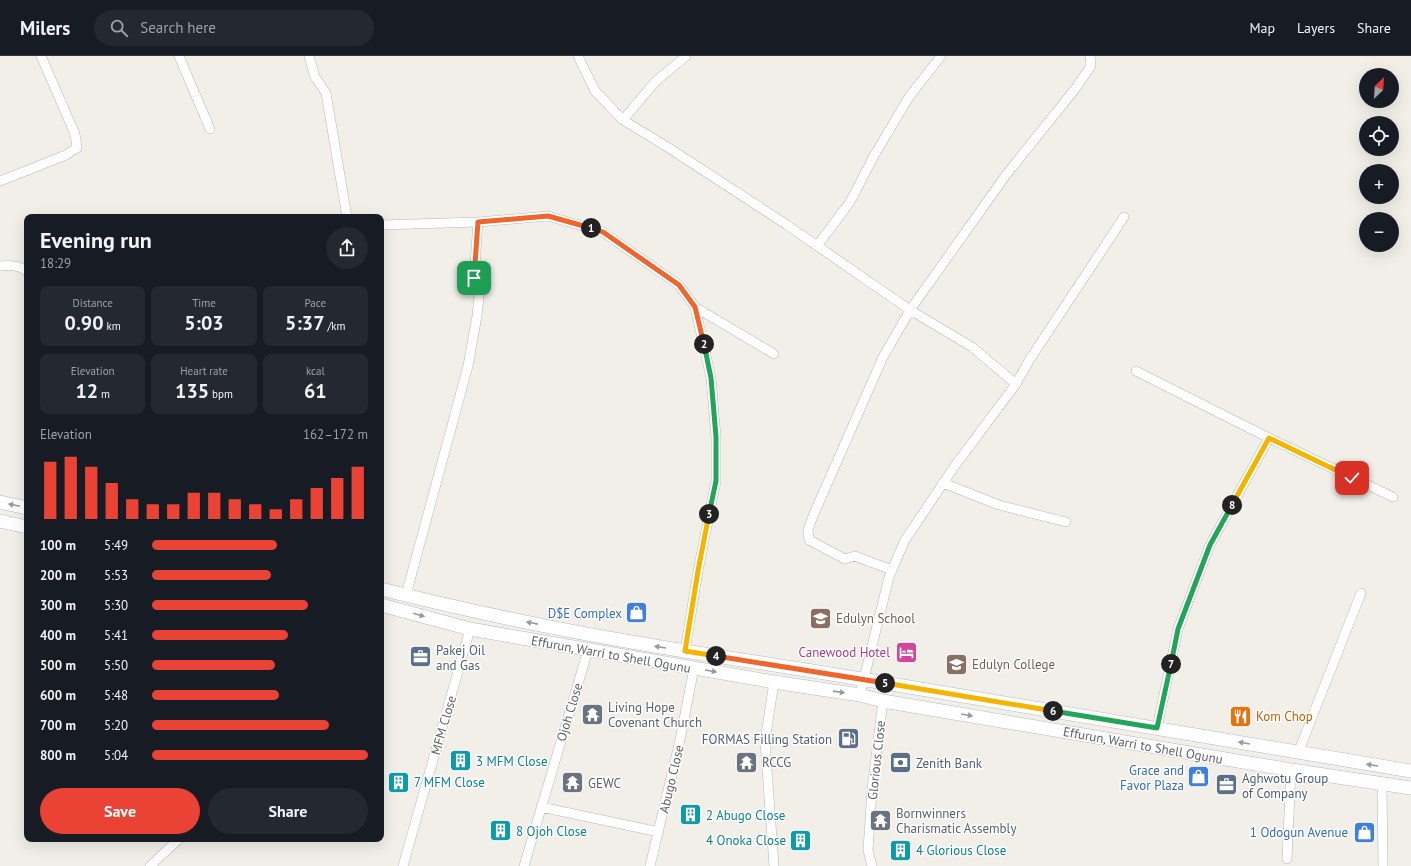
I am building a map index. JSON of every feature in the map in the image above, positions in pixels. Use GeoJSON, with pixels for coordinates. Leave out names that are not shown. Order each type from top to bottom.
{"type":"FeatureCollection","features":[{"type":"Feature","properties":{"kind":"main road"},"geometry":{"type":"LineString","coordinates":[[0,502],[24,507]]}},
{"type":"Feature","properties":{"kind":"main road"},"geometry":{"type":"LineString","coordinates":[[0,521],[24,526]]}},
{"type":"Feature","properties":{"kind":"main road","name":"Effurun, Warri to Shell Ogunu"},"geometry":{"type":"LineString","coordinates":[[384,590],[518,621],[685,651],[863,679],[1411,771]]}},
{"type":"Feature","properties":{"kind":"main road","name":"Effurun, Warri to Shell Ogunu"},"geometry":{"type":"LineString","coordinates":[[384,606],[470,629],[588,650],[774,682],[860,695],[883,701],[1291,770],[1411,788]]}},
{"type":"Feature","properties":{"kind":"street"},"geometry":{"type":"LineString","coordinates":[[0,181],[66,155],[76,148],[74,134],[41,56]]}},
{"type":"Feature","properties":{"kind":"street"},"geometry":{"type":"LineString","coordinates":[[179,56],[210,129]]}},
{"type":"Feature","properties":{"kind":"street"},"geometry":{"type":"LineString","coordinates":[[309,56],[315,77],[326,93],[346,214]]}},
{"type":"Feature","properties":{"kind":"street"},"geometry":{"type":"LineString","coordinates":[[578,56],[595,92],[623,120],[682,156],[910,310],[972,347],[1016,384]]}},
{"type":"Feature","properties":{"kind":"street"},"geometry":{"type":"LineString","coordinates":[[623,120],[655,82],[686,56]]}},
{"type":"Feature","properties":{"kind":"street"},"geometry":{"type":"LineString","coordinates":[[817,246],[850,202],[875,154],[909,96],[941,56]]}},
{"type":"Feature","properties":{"kind":"street"},"geometry":{"type":"LineString","coordinates":[[892,570],[855,556],[844,559],[809,540],[808,530],[883,357],[910,310],[1006,175],[1075,89],[1091,66],[1090,56]]}},
{"type":"Feature","properties":{"kind":"street"},"geometry":{"type":"LineString","coordinates":[[384,225],[478,222],[548,216],[603,232],[679,285],[695,307],[774,354]]}},
{"type":"Feature","properties":{"kind":"street"},"geometry":{"type":"LineString","coordinates":[[860,695],[889,577],[904,540],[943,483],[1016,384],[1030,359],[1124,217]]}},
{"type":"Feature","properties":{"kind":"street"},"geometry":{"type":"LineString","coordinates":[[406,596],[468,366],[477,316],[480,288],[474,278],[478,222]]}},
{"type":"Feature","properties":{"kind":"street"},"geometry":{"type":"LineString","coordinates":[[0,266],[13,265],[24,269]]}},
{"type":"Feature","properties":{"kind":"street"},"geometry":{"type":"LineString","coordinates":[[685,651],[698,571],[716,481],[716,437],[711,378],[695,307]]}},
{"type":"Feature","properties":{"kind":"street"},"geometry":{"type":"LineString","coordinates":[[1136,371],[1393,498]]}},
{"type":"Feature","properties":{"kind":"street"},"geometry":{"type":"LineString","coordinates":[[1157,728],[1178,629],[1210,545],[1269,438]]}},
{"type":"Feature","properties":{"kind":"street"},"geometry":{"type":"LineString","coordinates":[[943,483],[999,505],[1066,522]]}},
{"type":"Feature","properties":{"kind":"street"},"geometry":{"type":"LineString","coordinates":[[1298,753],[1361,594]]}},
{"type":"Feature","properties":{"kind":"street","name":"MFM Close"},"geometry":{"type":"LineString","coordinates":[[403,866],[470,629]]}},
{"type":"Feature","properties":{"kind":"street","name":"Ojoh Close"},"geometry":{"type":"LineString","coordinates":[[524,866],[588,650]]}},
{"type":"Feature","properties":{"kind":"street","name":"Abugo Close"},"geometry":{"type":"LineString","coordinates":[[650,866],[680,740],[694,668]]}},
{"type":"Feature","properties":{"kind":"street"},"geometry":{"type":"LineString","coordinates":[[774,682],[766,741],[774,866]]}},
{"type":"Feature","properties":{"kind":"street","name":"Glorious Close"},"geometry":{"type":"LineString","coordinates":[[872,866],[868,850],[883,701]]}},
{"type":"Feature","properties":{"kind":"street"},"geometry":{"type":"LineString","coordinates":[[1287,859],[1291,770]]}},
{"type":"Feature","properties":{"kind":"street"},"geometry":{"type":"LineString","coordinates":[[1382,783],[1383,866]]}},
{"type":"Feature","properties":{"kind":"street"},"geometry":{"type":"LineString","coordinates":[[541,807],[659,832]]}},
{"type":"Feature","properties":{"kind":"street"},"geometry":{"type":"LineString","coordinates":[[150,866],[176,842]]}},
{"type":"Feature","properties":{"kind":"place","name":"D$E Complex"},"geometry":{"type":"Point","coordinates":[637,613]}},
{"type":"Feature","properties":{"kind":"place","name":"Edulyn School"},"geometry":{"type":"Point","coordinates":[820,618]}},
{"type":"Feature","properties":{"kind":"place","name":"Canewood Hotel"},"geometry":{"type":"Point","coordinates":[906,652]}},
{"type":"Feature","properties":{"kind":"place","name":"Pakej Oil and Gas"},"geometry":{"type":"Point","coordinates":[421,657]}},
{"type":"Feature","properties":{"kind":"place","name":"Edulyn College"},"geometry":{"type":"Point","coordinates":[957,664]}},
{"type":"Feature","properties":{"kind":"place","name":"Living Hope Covenant Church"},"geometry":{"type":"Point","coordinates":[592,714]}},
{"type":"Feature","properties":{"kind":"place","name":"Kom Chop"},"geometry":{"type":"Point","coordinates":[1240,716]}},
{"type":"Feature","properties":{"kind":"place","name":"FORMAS Filling Station"},"geometry":{"type":"Point","coordinates":[848,739]}},
{"type":"Feature","properties":{"kind":"place","name":"3 MFM Close"},"geometry":{"type":"Point","coordinates":[460,761]}},
{"type":"Feature","properties":{"kind":"place","name":"RCCG"},"geometry":{"type":"Point","coordinates":[747,762]}},
{"type":"Feature","properties":{"kind":"place","name":"Zenith Bank"},"geometry":{"type":"Point","coordinates":[901,763]}},
{"type":"Feature","properties":{"kind":"place","name":"Grace and Favor Plaza"},"geometry":{"type":"Point","coordinates":[1199,777]}},
{"type":"Feature","properties":{"kind":"place","name":"7 MFM Close"},"geometry":{"type":"Point","coordinates":[399,782]}},
{"type":"Feature","properties":{"kind":"place","name":"GEWC"},"geometry":{"type":"Point","coordinates":[572,783]}},
{"type":"Feature","properties":{"kind":"place","name":"Aghwotu Group of Company"},"geometry":{"type":"Point","coordinates":[1227,785]}},
{"type":"Feature","properties":{"kind":"place","name":"2 Abugo Close"},"geometry":{"type":"Point","coordinates":[690,815]}},
{"type":"Feature","properties":{"kind":"place","name":"Bornwinners Charismatic Assembly"},"geometry":{"type":"Point","coordinates":[880,820]}},
{"type":"Feature","properties":{"kind":"place","name":"8 Ojoh Close"},"geometry":{"type":"Point","coordinates":[500,831]}},
{"type":"Feature","properties":{"kind":"place","name":"1 Odogun Avenue"},"geometry":{"type":"Point","coordinates":[1364,832]}},
{"type":"Feature","properties":{"kind":"place","name":"4 Onoka Close"},"geometry":{"type":"Point","coordinates":[801,840]}},
{"type":"Feature","properties":{"kind":"place","name":"4 Glorious Close"},"geometry":{"type":"Point","coordinates":[901,850]}},
{"type":"Feature","properties":{"kind":"route"},"geometry":{"type":"LineString","coordinates":[[474,278],[478,222],[548,216],[603,232],[679,285],[695,307],[711,378],[716,437],[716,481],[698,571],[685,651],[1157,728],[1178,629],[1210,545],[1269,438],[1352,478]]}}]}
